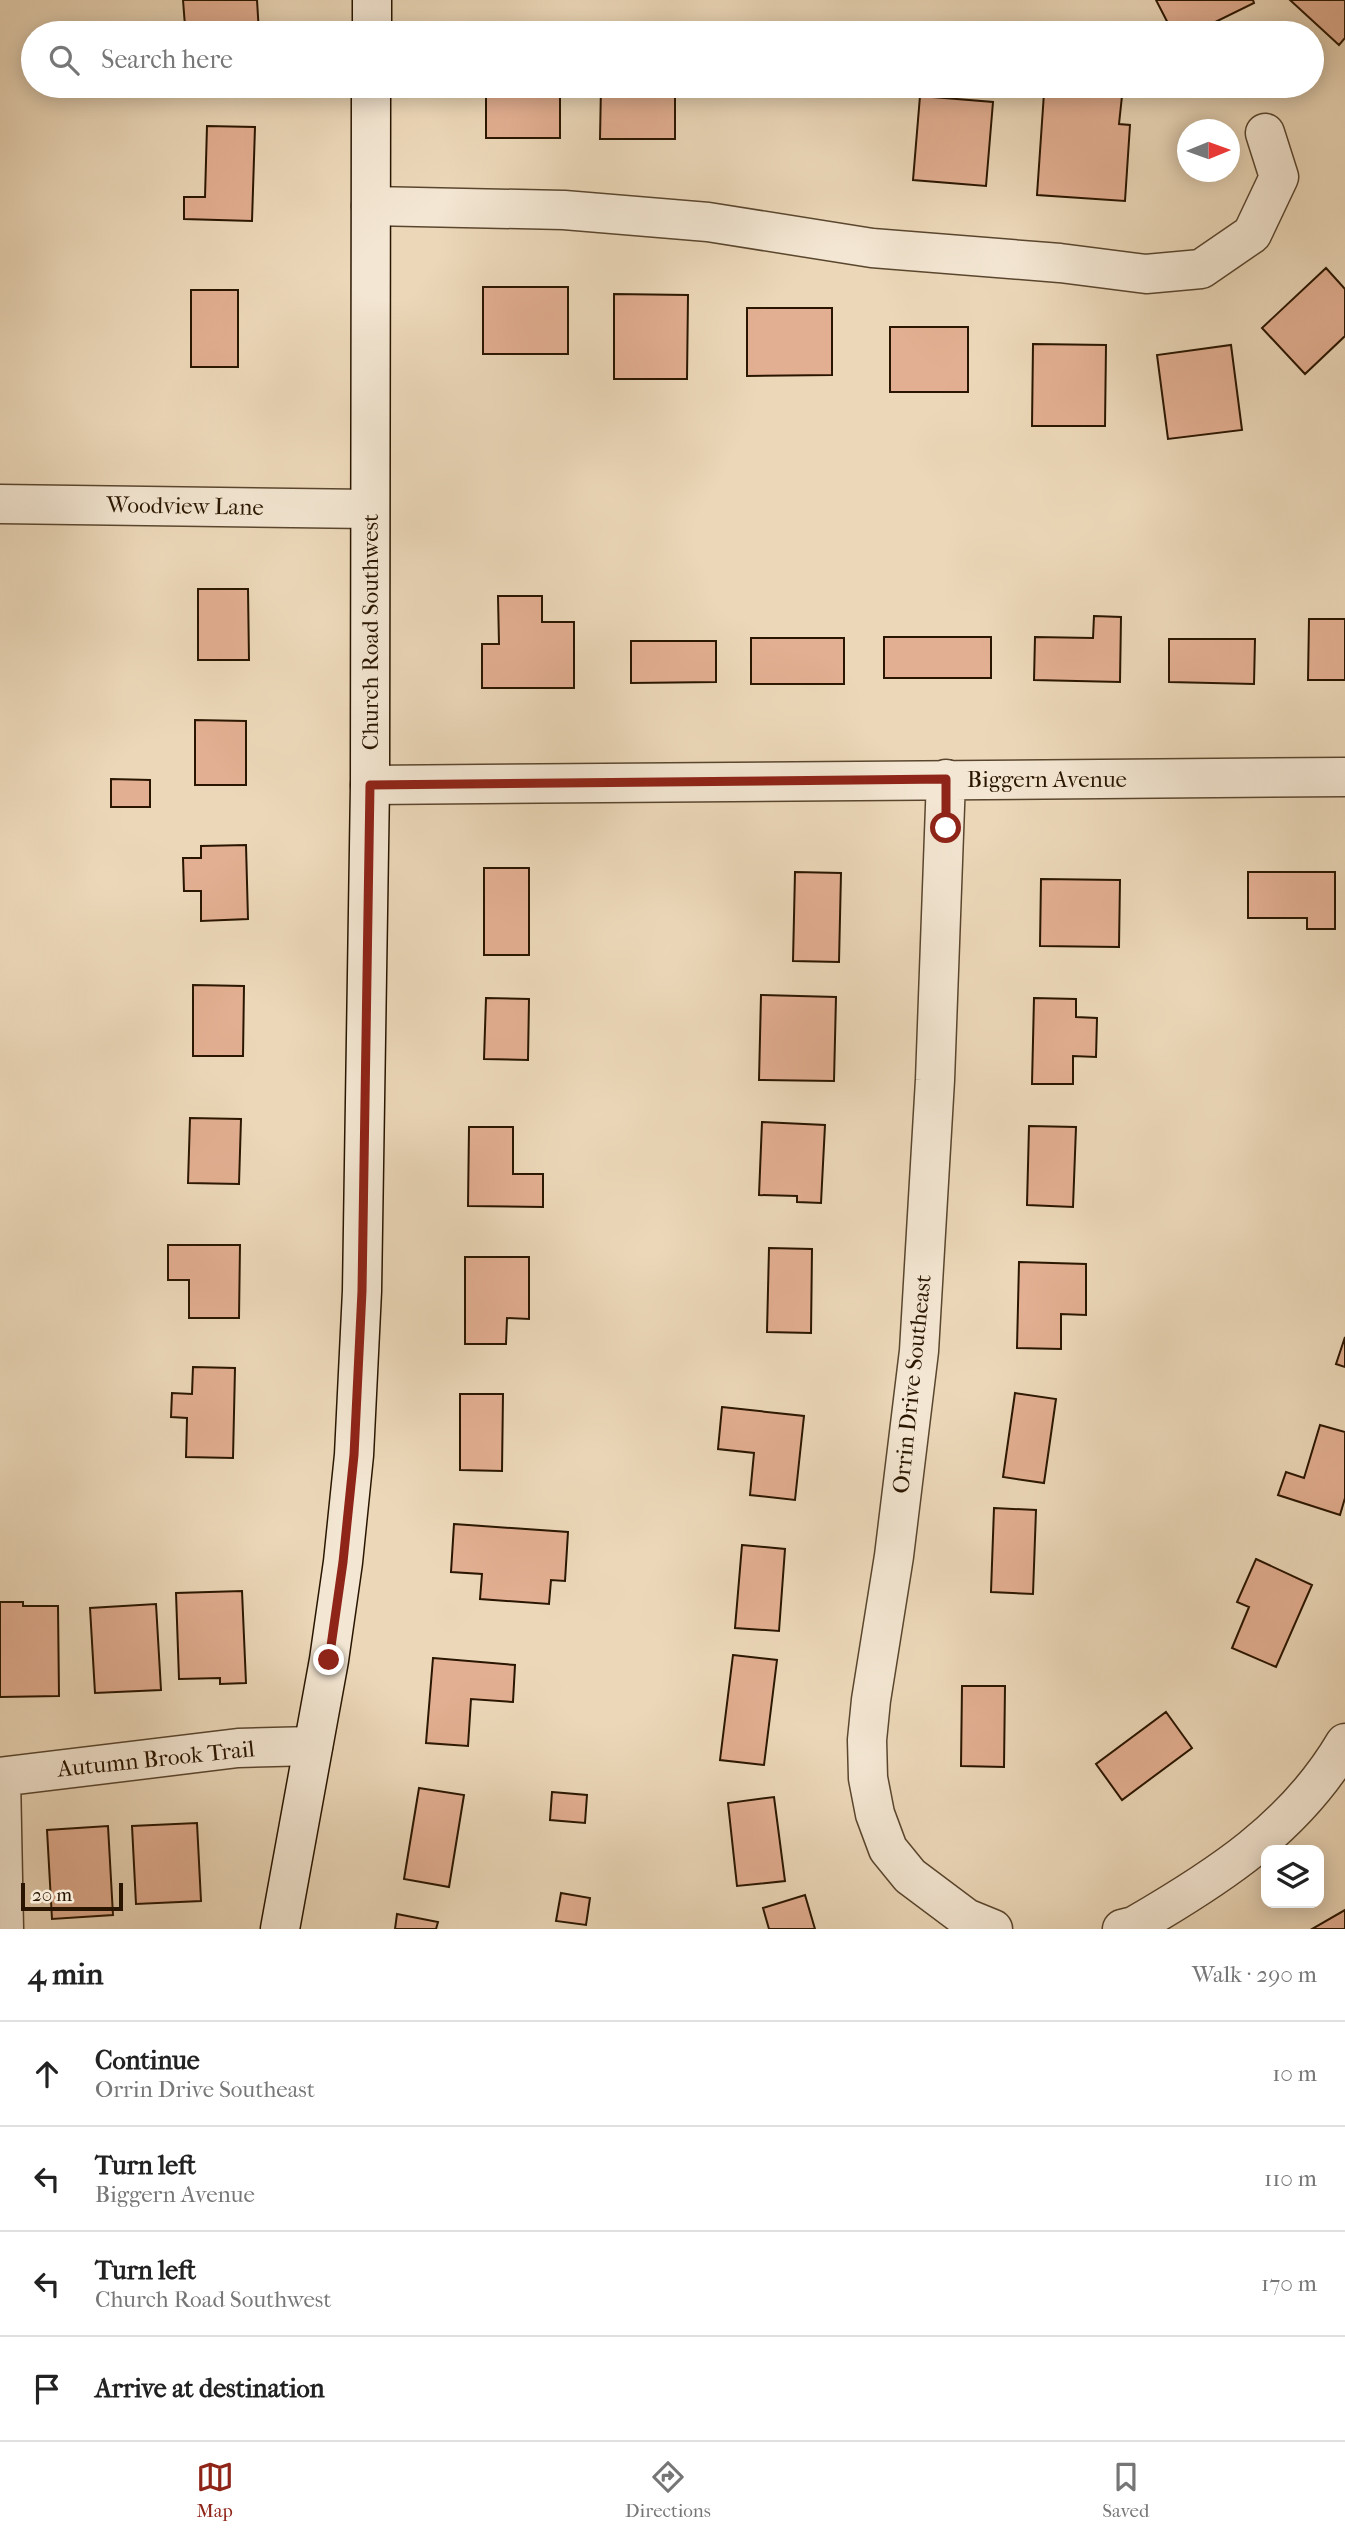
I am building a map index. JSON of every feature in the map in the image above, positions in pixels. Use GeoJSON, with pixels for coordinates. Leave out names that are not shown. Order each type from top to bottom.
{"type":"FeatureCollection","features":[{"type":"Feature","properties":{"kind":"street"},"geometry":{"type":"LineString","coordinates":[[372,0],[372,21]]}},
{"type":"Feature","properties":{"kind":"street","name":"Church Road Southwest"},"geometry":{"type":"LineString","coordinates":[[280,1929],[343,1562],[354,1455],[363,1278],[370,785],[371,98]]}},
{"type":"Feature","properties":{"kind":"street"},"geometry":{"type":"LineString","coordinates":[[371,206],[564,210],[708,222],[872,248],[1060,263],[1146,274],[1201,269],[1252,234],[1279,177],[1265,133]]}},
{"type":"Feature","properties":{"kind":"street","name":"Woodview Lane"},"geometry":{"type":"LineString","coordinates":[[0,504],[369,509]]}},
{"type":"Feature","properties":{"kind":"street","name":"Biggern Avenue"},"geometry":{"type":"LineString","coordinates":[[370,785],[1345,777]]}},
{"type":"Feature","properties":{"kind":"street","name":"Orrin Drive Southeast"},"geometry":{"type":"LineString","coordinates":[[946,779],[935,1080],[919,1351],[894,1556],[871,1700],[867,1778],[888,1849],[910,1876],[966,1918],[993,1929]]}},
{"type":"Feature","properties":{"kind":"street"},"geometry":{"type":"LineString","coordinates":[[1130,1928],[1203,1886],[1250,1853],[1296,1809],[1345,1743]]}},
{"type":"Feature","properties":{"kind":"street","name":"Autumn Brook Trail"},"geometry":{"type":"LineString","coordinates":[[0,1777],[238,1748],[313,1746]]}},
{"type":"Feature","properties":{"kind":"street"},"geometry":{"type":"LineString","coordinates":[[0,1777],[4,1929]]}},
{"type":"Feature","properties":{"kind":"building"},"geometry":{"type":"Polygon","coordinates":[[[183,0],[257,0],[258,21],[185,21],[183,0]]]}},
{"type":"Feature","properties":{"kind":"building"},"geometry":{"type":"Polygon","coordinates":[[[1156,0],[1253,0],[1254,3],[1217,21],[1167,21],[1156,0]]]}},
{"type":"Feature","properties":{"kind":"building"},"geometry":{"type":"Polygon","coordinates":[[[1290,0],[1345,0],[1345,38],[1339,45],[1324,31],[1324,21],[1313,21],[1290,0]]]}},
{"type":"Feature","properties":{"kind":"building"},"geometry":{"type":"Polygon","coordinates":[[[486,98],[560,98],[560,138],[486,138],[486,98]]]}},
{"type":"Feature","properties":{"kind":"building"},"geometry":{"type":"Polygon","coordinates":[[[601,98],[675,98],[675,139],[600,139],[601,98]]]}},
{"type":"Feature","properties":{"kind":"building"},"geometry":{"type":"Polygon","coordinates":[[[920,98],[993,102],[986,186],[913,180],[920,98]]]}},
{"type":"Feature","properties":{"kind":"building"},"geometry":{"type":"Polygon","coordinates":[[[1044,98],[1122,98],[1119,124],[1130,125],[1125,201],[1037,195],[1044,98]]]}},
{"type":"Feature","properties":{"kind":"building"},"geometry":{"type":"Polygon","coordinates":[[[207,126],[255,127],[252,221],[184,219],[184,197],[205,197],[207,126]]]}},
{"type":"Feature","properties":{"kind":"building"},"geometry":{"type":"Polygon","coordinates":[[[1326,268],[1345,289],[1345,336],[1305,374],[1262,328],[1326,268]]]}},
{"type":"Feature","properties":{"kind":"building"},"geometry":{"type":"Polygon","coordinates":[[[483,287],[568,287],[568,354],[483,354],[483,287]]]}},
{"type":"Feature","properties":{"kind":"building"},"geometry":{"type":"Polygon","coordinates":[[[191,290],[238,290],[238,367],[191,367],[191,290]]]}},
{"type":"Feature","properties":{"kind":"building"},"geometry":{"type":"Polygon","coordinates":[[[614,294],[688,295],[687,379],[614,379],[614,294]]]}},
{"type":"Feature","properties":{"kind":"building"},"geometry":{"type":"Polygon","coordinates":[[[747,308],[832,308],[832,375],[747,376],[747,308]]]}},
{"type":"Feature","properties":{"kind":"building"},"geometry":{"type":"Polygon","coordinates":[[[890,327],[968,327],[968,392],[890,392],[890,327]]]}},
{"type":"Feature","properties":{"kind":"building"},"geometry":{"type":"Polygon","coordinates":[[[1033,344],[1106,345],[1105,426],[1032,426],[1033,344]]]}},
{"type":"Feature","properties":{"kind":"building"},"geometry":{"type":"Polygon","coordinates":[[[1231,345],[1242,430],[1168,439],[1157,355],[1231,345]]]}},
{"type":"Feature","properties":{"kind":"building"},"geometry":{"type":"Polygon","coordinates":[[[198,589],[248,589],[249,660],[198,660],[198,589]]]}},
{"type":"Feature","properties":{"kind":"building"},"geometry":{"type":"Polygon","coordinates":[[[498,596],[542,596],[542,622],[574,622],[574,688],[482,688],[482,644],[499,644],[498,596]]]}},
{"type":"Feature","properties":{"kind":"building"},"geometry":{"type":"Polygon","coordinates":[[[1094,616],[1121,617],[1120,682],[1034,680],[1035,637],[1093,638],[1094,616]]]}},
{"type":"Feature","properties":{"kind":"building"},"geometry":{"type":"Polygon","coordinates":[[[1309,619],[1345,619],[1345,680],[1308,680],[1309,619]]]}},
{"type":"Feature","properties":{"kind":"building"},"geometry":{"type":"Polygon","coordinates":[[[884,637],[991,637],[991,678],[884,678],[884,637]]]}},
{"type":"Feature","properties":{"kind":"building"},"geometry":{"type":"Polygon","coordinates":[[[751,638],[844,638],[844,684],[751,684],[751,638]]]}},
{"type":"Feature","properties":{"kind":"building"},"geometry":{"type":"Polygon","coordinates":[[[1169,639],[1255,639],[1254,684],[1169,682],[1169,639]]]}},
{"type":"Feature","properties":{"kind":"building"},"geometry":{"type":"Polygon","coordinates":[[[631,641],[716,641],[716,682],[631,683],[631,641]]]}},
{"type":"Feature","properties":{"kind":"building"},"geometry":{"type":"Polygon","coordinates":[[[195,720],[246,721],[246,785],[195,785],[195,720]]]}},
{"type":"Feature","properties":{"kind":"building"},"geometry":{"type":"Polygon","coordinates":[[[111,779],[150,780],[150,807],[111,807],[111,779]]]}},
{"type":"Feature","properties":{"kind":"building"},"geometry":{"type":"Polygon","coordinates":[[[246,845],[248,919],[201,921],[201,891],[184,891],[183,858],[201,858],[201,846],[246,845]]]}},
{"type":"Feature","properties":{"kind":"building"},"geometry":{"type":"Polygon","coordinates":[[[484,868],[529,868],[529,955],[484,955],[484,868]]]}},
{"type":"Feature","properties":{"kind":"building"},"geometry":{"type":"Polygon","coordinates":[[[795,872],[841,873],[839,962],[793,961],[795,872]]]}},
{"type":"Feature","properties":{"kind":"building"},"geometry":{"type":"Polygon","coordinates":[[[1248,872],[1335,872],[1335,929],[1307,929],[1307,918],[1248,918],[1248,872]]]}},
{"type":"Feature","properties":{"kind":"building"},"geometry":{"type":"Polygon","coordinates":[[[1041,879],[1120,880],[1119,947],[1040,946],[1041,879]]]}},
{"type":"Feature","properties":{"kind":"building"},"geometry":{"type":"Polygon","coordinates":[[[193,985],[244,986],[243,1056],[193,1056],[193,985]]]}},
{"type":"Feature","properties":{"kind":"building"},"geometry":{"type":"Polygon","coordinates":[[[761,995],[836,997],[834,1081],[759,1080],[761,995]]]}},
{"type":"Feature","properties":{"kind":"building"},"geometry":{"type":"Polygon","coordinates":[[[486,998],[529,999],[528,1060],[484,1059],[486,998]]]}},
{"type":"Feature","properties":{"kind":"building"},"geometry":{"type":"Polygon","coordinates":[[[1034,998],[1076,999],[1076,1017],[1097,1018],[1096,1057],[1073,1056],[1073,1084],[1032,1084],[1034,998]]]}},
{"type":"Feature","properties":{"kind":"building"},"geometry":{"type":"Polygon","coordinates":[[[190,1118],[241,1119],[239,1184],[188,1183],[190,1118]]]}},
{"type":"Feature","properties":{"kind":"building"},"geometry":{"type":"Polygon","coordinates":[[[762,1122],[825,1125],[821,1203],[797,1202],[797,1196],[759,1195],[762,1122]]]}},
{"type":"Feature","properties":{"kind":"building"},"geometry":{"type":"Polygon","coordinates":[[[1029,1126],[1076,1127],[1073,1207],[1027,1205],[1029,1126]]]}},
{"type":"Feature","properties":{"kind":"building"},"geometry":{"type":"Polygon","coordinates":[[[469,1127],[513,1127],[513,1174],[543,1174],[543,1207],[468,1206],[469,1127]]]}},
{"type":"Feature","properties":{"kind":"building"},"geometry":{"type":"Polygon","coordinates":[[[168,1245],[240,1245],[239,1318],[189,1318],[189,1280],[168,1280],[168,1245]]]}},
{"type":"Feature","properties":{"kind":"building"},"geometry":{"type":"Polygon","coordinates":[[[769,1248],[812,1249],[811,1333],[767,1332],[769,1248]]]}},
{"type":"Feature","properties":{"kind":"building"},"geometry":{"type":"Polygon","coordinates":[[[465,1257],[529,1257],[529,1319],[507,1318],[506,1344],[465,1344],[465,1257]]]}},
{"type":"Feature","properties":{"kind":"building"},"geometry":{"type":"Polygon","coordinates":[[[1019,1262],[1086,1264],[1086,1315],[1061,1314],[1061,1349],[1017,1348],[1019,1262]]]}},
{"type":"Feature","properties":{"kind":"building"},"geometry":{"type":"Polygon","coordinates":[[[1345,1337],[1345,1367],[1336,1364],[1345,1337]]]}},
{"type":"Feature","properties":{"kind":"building"},"geometry":{"type":"Polygon","coordinates":[[[193,1367],[235,1368],[233,1458],[186,1457],[187,1418],[171,1417],[172,1393],[192,1394],[193,1367]]]}},
{"type":"Feature","properties":{"kind":"building"},"geometry":{"type":"Polygon","coordinates":[[[1015,1393],[1056,1399],[1044,1483],[1003,1477],[1015,1393]]]}},
{"type":"Feature","properties":{"kind":"building"},"geometry":{"type":"Polygon","coordinates":[[[460,1394],[503,1394],[502,1471],[460,1470],[460,1394]]]}},
{"type":"Feature","properties":{"kind":"building"},"geometry":{"type":"Polygon","coordinates":[[[722,1407],[804,1416],[795,1500],[750,1495],[754,1453],[718,1449],[722,1407]]]}},
{"type":"Feature","properties":{"kind":"building"},"geometry":{"type":"Polygon","coordinates":[[[1320,1425],[1345,1432],[1345,1498],[1340,1515],[1278,1495],[1286,1472],[1304,1478],[1320,1425]]]}},
{"type":"Feature","properties":{"kind":"building"},"geometry":{"type":"Polygon","coordinates":[[[994,1508],[1036,1510],[1033,1594],[991,1592],[994,1508]]]}},
{"type":"Feature","properties":{"kind":"building"},"geometry":{"type":"Polygon","coordinates":[[[454,1524],[568,1532],[565,1581],[551,1580],[549,1604],[480,1599],[482,1574],[451,1572],[454,1524]]]}},
{"type":"Feature","properties":{"kind":"building"},"geometry":{"type":"Polygon","coordinates":[[[742,1545],[785,1549],[779,1631],[735,1628],[742,1545]]]}},
{"type":"Feature","properties":{"kind":"building"},"geometry":{"type":"Polygon","coordinates":[[[1256,1559],[1312,1585],[1276,1667],[1232,1648],[1249,1607],[1237,1602],[1256,1559]]]}},
{"type":"Feature","properties":{"kind":"building"},"geometry":{"type":"Polygon","coordinates":[[[242,1591],[246,1683],[220,1684],[220,1678],[179,1679],[176,1593],[242,1591]]]}},
{"type":"Feature","properties":{"kind":"building"},"geometry":{"type":"Polygon","coordinates":[[[0,1602],[23,1602],[23,1606],[58,1606],[59,1696],[0,1697],[0,1602]]]}},
{"type":"Feature","properties":{"kind":"building"},"geometry":{"type":"Polygon","coordinates":[[[156,1604],[161,1690],[95,1693],[90,1608],[156,1604]]]}},
{"type":"Feature","properties":{"kind":"building"},"geometry":{"type":"Polygon","coordinates":[[[733,1655],[777,1660],[764,1765],[720,1760],[733,1655]]]}},
{"type":"Feature","properties":{"kind":"building"},"geometry":{"type":"Polygon","coordinates":[[[433,1658],[515,1665],[513,1702],[471,1699],[468,1746],[426,1743],[433,1658]]]}},
{"type":"Feature","properties":{"kind":"building"},"geometry":{"type":"Polygon","coordinates":[[[962,1686],[1005,1686],[1004,1767],[961,1766],[962,1686]]]}},
{"type":"Feature","properties":{"kind":"building"},"geometry":{"type":"Polygon","coordinates":[[[1166,1712],[1192,1748],[1122,1800],[1096,1764],[1166,1712]]]}},
{"type":"Feature","properties":{"kind":"building"},"geometry":{"type":"Polygon","coordinates":[[[419,1788],[464,1795],[449,1887],[404,1879],[419,1788]]]}},
{"type":"Feature","properties":{"kind":"building"},"geometry":{"type":"Polygon","coordinates":[[[552,1792],[587,1795],[585,1823],[550,1820],[552,1792]]]}},
{"type":"Feature","properties":{"kind":"building"},"geometry":{"type":"Polygon","coordinates":[[[774,1797],[785,1881],[737,1886],[728,1803],[774,1797]]]}},
{"type":"Feature","properties":{"kind":"building"},"geometry":{"type":"Polygon","coordinates":[[[197,1823],[201,1901],[136,1904],[132,1826],[197,1823]]]}},
{"type":"Feature","properties":{"kind":"building"},"geometry":{"type":"Polygon","coordinates":[[[108,1826],[113,1915],[52,1919],[47,1830],[108,1826]]]}},
{"type":"Feature","properties":{"kind":"building"},"geometry":{"type":"Polygon","coordinates":[[[561,1893],[590,1898],[586,1925],[556,1921],[561,1893]]]}},
{"type":"Feature","properties":{"kind":"building"},"geometry":{"type":"Polygon","coordinates":[[[805,1895],[815,1929],[769,1929],[763,1908],[805,1895]]]}},
{"type":"Feature","properties":{"kind":"building"},"geometry":{"type":"Polygon","coordinates":[[[1345,1910],[1345,1929],[1312,1929],[1345,1910]]]}},
{"type":"Feature","properties":{"kind":"building"},"geometry":{"type":"Polygon","coordinates":[[[397,1914],[438,1922],[436,1929],[395,1929],[397,1914]]]}},
{"type":"Feature","properties":{"kind":"route"},"geometry":{"type":"LineString","coordinates":[[329,1660],[354,1455],[362,1291],[370,785],[946,779],[946,828]]}}]}
